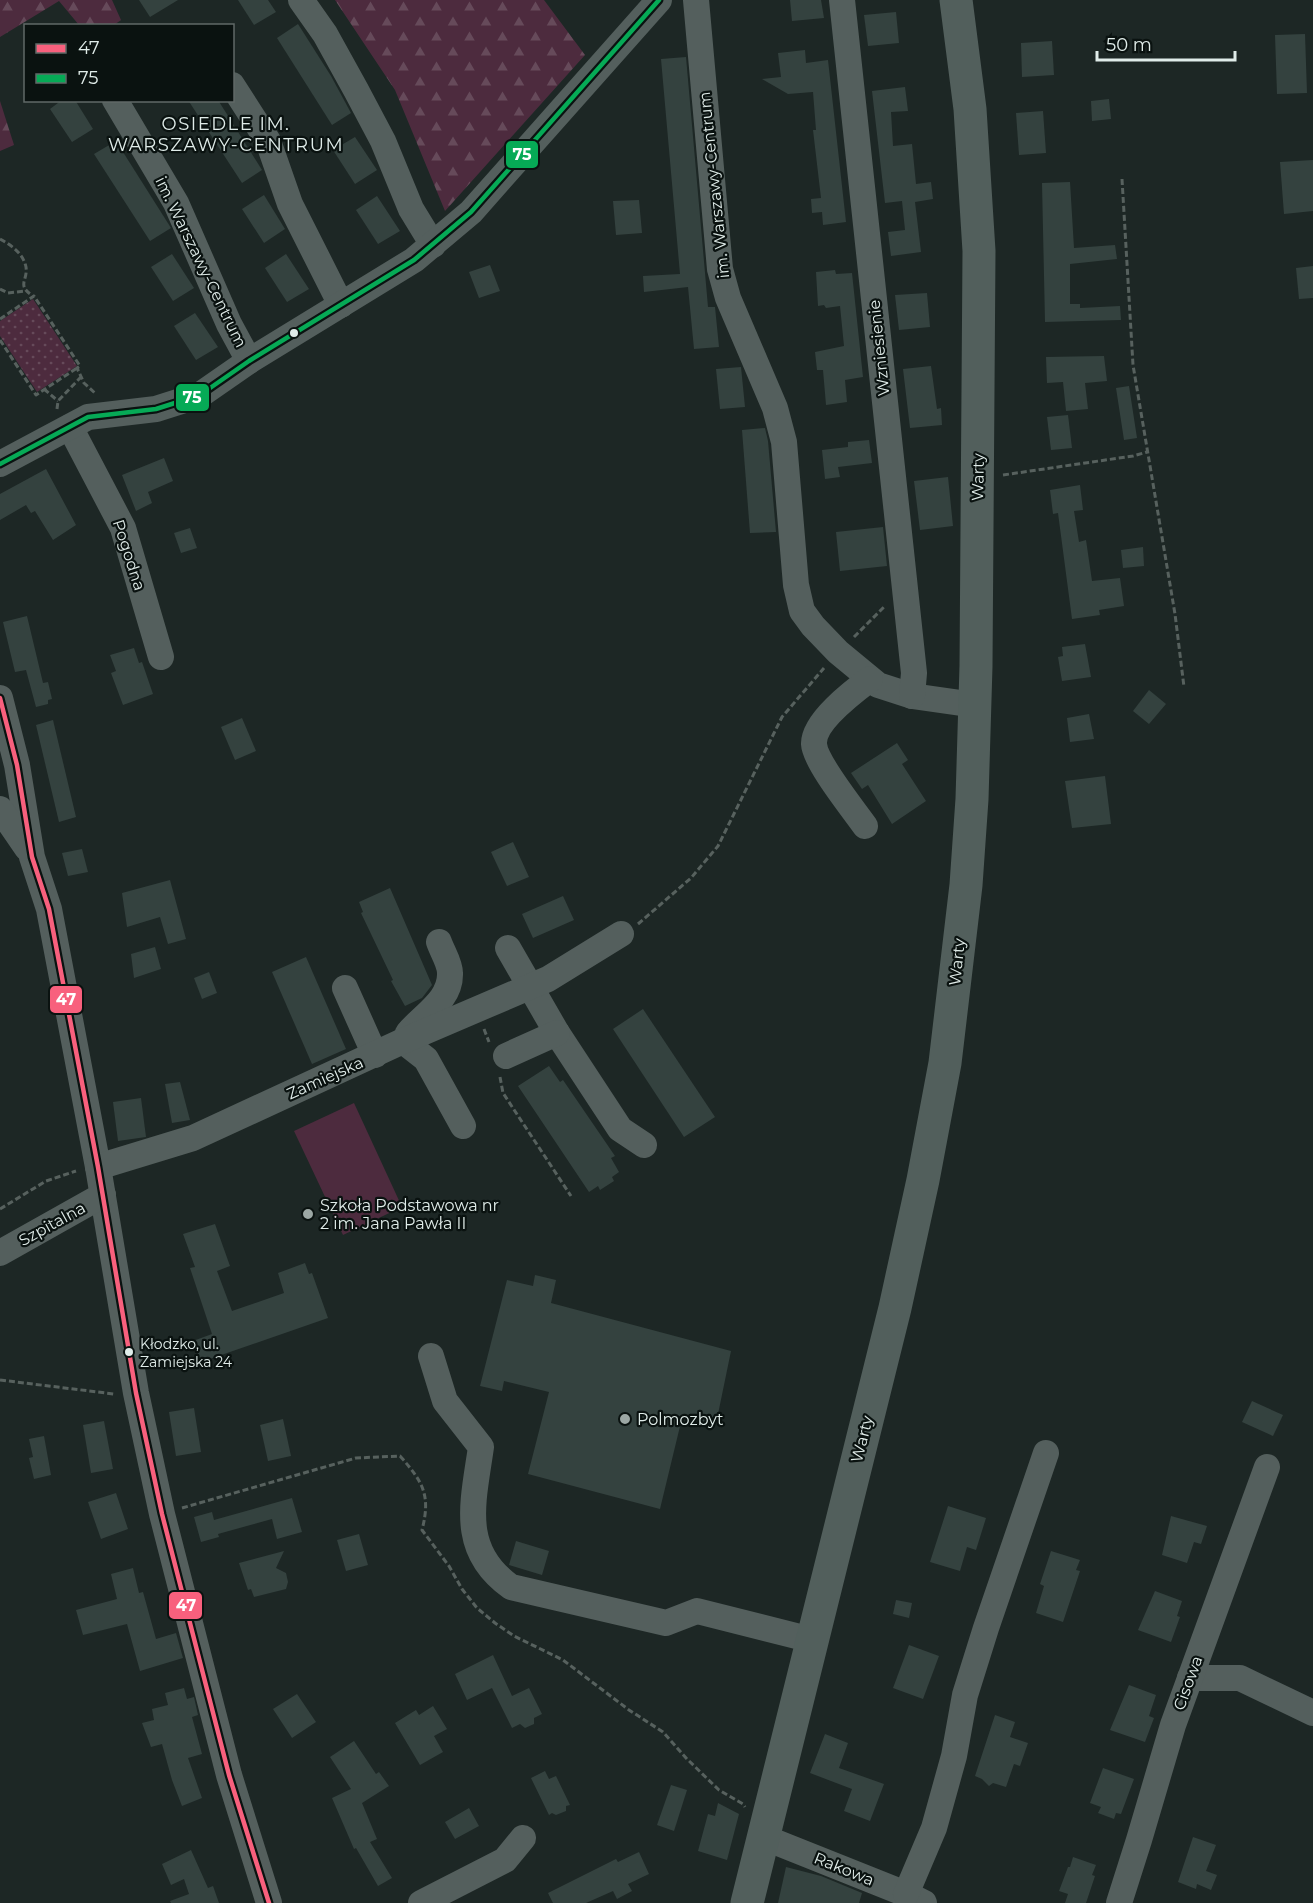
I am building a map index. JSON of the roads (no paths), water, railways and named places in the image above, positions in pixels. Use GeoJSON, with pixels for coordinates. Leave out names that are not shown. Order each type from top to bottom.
{"type":"FeatureCollection","features":[{"type":"Feature","properties":{"kind":"main road","name":"Warty"},"geometry":{"type":"LineString","coordinates":[[747,1903],[897,1298],[934,1124],[952,1007],[966,885],[975,705],[978,210],[970,110],[956,0]]}},
{"type":"Feature","properties":{"kind":"street"},"geometry":{"type":"LineString","coordinates":[[302,0],[325,34],[356,90],[383,141],[411,209],[433,245]]}},
{"type":"Feature","properties":{"kind":"street","name":"im. Warszawy-Centrum"},"geometry":{"type":"LineString","coordinates":[[0,464],[88,417],[156,409],[200,395],[249,361],[414,260],[471,212],[659,0]]}},
{"type":"Feature","properties":{"kind":"street","name":"im. Warszawy-Centrum"},"geometry":{"type":"LineString","coordinates":[[696,0],[720,269],[728,297],[774,408],[784,442],[796,585],[802,611],[838,652],[870,679],[891,690],[912,696],[975,705]]}},
{"type":"Feature","properties":{"kind":"street","name":"Wzniesienie"},"geometry":{"type":"LineString","coordinates":[[842,0],[914,673],[912,696]]}},
{"type":"Feature","properties":{"kind":"street"},"geometry":{"type":"LineString","coordinates":[[234,88],[268,141],[290,204],[341,305]]}},
{"type":"Feature","properties":{"kind":"street","name":"im. Warszawy-Centrum"},"geometry":{"type":"LineString","coordinates":[[116,102],[176,203],[229,324],[249,361]]}},
{"type":"Feature","properties":{"kind":"street","name":"Pogodna"},"geometry":{"type":"LineString","coordinates":[[70,426],[123,528],[161,657]]}},
{"type":"Feature","properties":{"kind":"street"},"geometry":{"type":"LineString","coordinates":[[865,826],[817,756],[814,741],[825,720],[847,696],[870,679]]}},
{"type":"Feature","properties":{"kind":"street"},"geometry":{"type":"LineString","coordinates":[[0,698],[18,765],[32,857],[49,909],[98,1165],[136,1393],[162,1514],[229,1775],[269,1903]]}},
{"type":"Feature","properties":{"kind":"street"},"geometry":{"type":"LineString","coordinates":[[0,784],[11,778],[18,765]]}},
{"type":"Feature","properties":{"kind":"street"},"geometry":{"type":"LineString","coordinates":[[0,809],[32,857]]}},
{"type":"Feature","properties":{"kind":"street","name":"Zamiejska"},"geometry":{"type":"LineString","coordinates":[[98,1165],[193,1138],[403,1041],[539,983],[621,934]]}},
{"type":"Feature","properties":{"kind":"street"},"geometry":{"type":"LineString","coordinates":[[439,942],[450,972],[447,990],[435,1007],[403,1041],[426,1059],[463,1126]]}},
{"type":"Feature","properties":{"kind":"street"},"geometry":{"type":"LineString","coordinates":[[508,948],[539,983],[556,1033],[620,1129],[644,1145]]}},
{"type":"Feature","properties":{"kind":"street"},"geometry":{"type":"LineString","coordinates":[[345,988],[375,1055]]}},
{"type":"Feature","properties":{"kind":"street"},"geometry":{"type":"LineString","coordinates":[[500,1060],[556,1033]]}},
{"type":"Feature","properties":{"kind":"street","name":"Szpitalna"},"geometry":{"type":"LineString","coordinates":[[0,1253],[103,1195]]}},
{"type":"Feature","properties":{"kind":"street"},"geometry":{"type":"LineString","coordinates":[[431,1356],[445,1401],[481,1447],[474,1497],[474,1535],[485,1563],[496,1576],[512,1587],[666,1623],[696,1611],[812,1640]]}},
{"type":"Feature","properties":{"kind":"street"},"geometry":{"type":"LineString","coordinates":[[915,1898],[954,1756],[965,1695],[1046,1453]]}},
{"type":"Feature","properties":{"kind":"street","name":"Cisowa"},"geometry":{"type":"LineString","coordinates":[[1119,1903],[1173,1725],[1267,1467]]}},
{"type":"Feature","properties":{"kind":"street"},"geometry":{"type":"LineString","coordinates":[[1190,1678],[1240,1678],[1313,1713]]}},
{"type":"Feature","properties":{"kind":"street","name":"Rakowa"},"geometry":{"type":"LineString","coordinates":[[764,1837],[915,1898]]}},
{"type":"Feature","properties":{"kind":"street"},"geometry":{"type":"LineString","coordinates":[[421,1903],[505,1860],[523,1838]]}},
{"type":"Feature","properties":{"kind":"place","name":"Szkoła Podstawowa nr 2 im. Jana Pawła II"},"geometry":{"type":"Point","coordinates":[308,1214]}},
{"type":"Feature","properties":{"kind":"place","name":"Kłodzko, ul. Zamiejska 24"},"geometry":{"type":"Point","coordinates":[129,1352]}},
{"type":"Feature","properties":{"kind":"place","name":"Polmozbyt"},"geometry":{"type":"Point","coordinates":[625,1419]}},
{"type":"Feature","properties":{"kind":"district","name":"OSIEDLE IM. WARSZAWY-CENTRUM"},"geometry":{"type":"Point","coordinates":[226,134]}}]}
